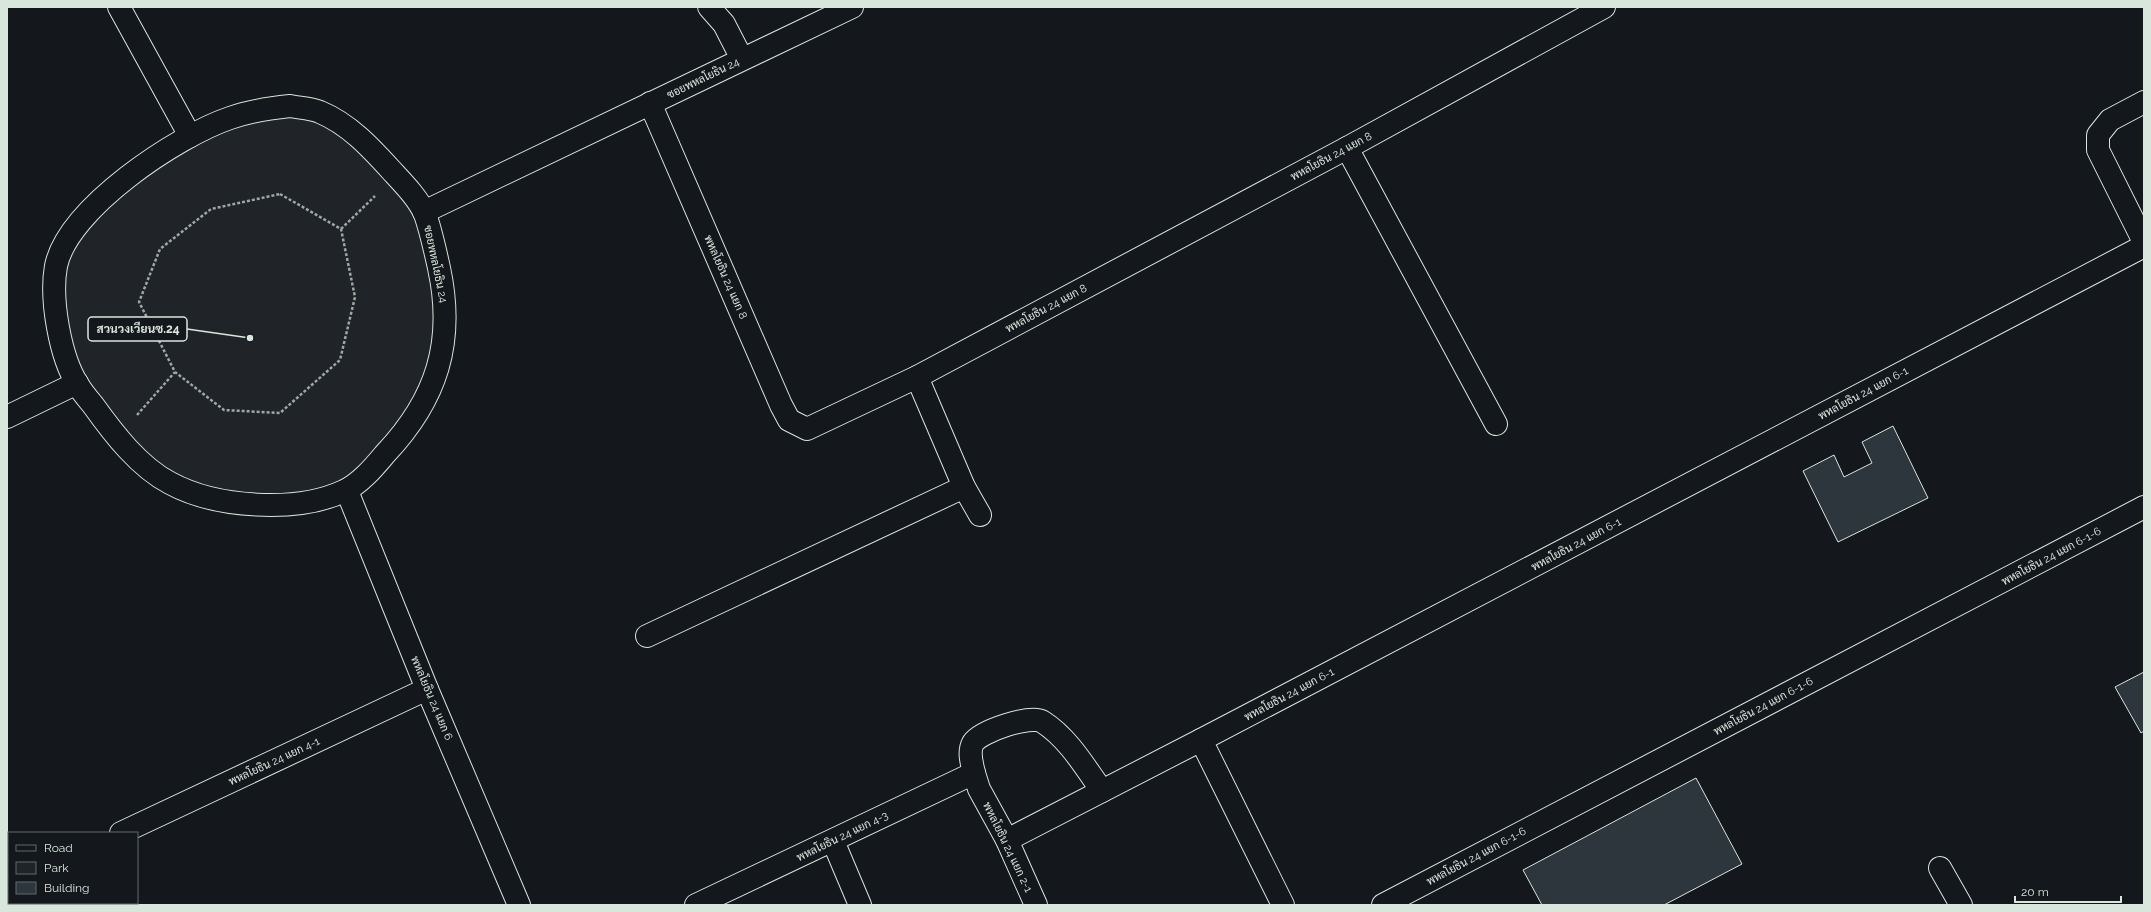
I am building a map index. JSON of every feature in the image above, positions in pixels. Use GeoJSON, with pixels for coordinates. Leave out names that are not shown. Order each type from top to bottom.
{"type":"FeatureCollection","features":[{"type":"Feature","properties":{"kind":"street"},"geometry":{"type":"LineString","coordinates":[[120,7],[190,136]]}},
{"type":"Feature","properties":{"kind":"street"},"geometry":{"type":"LineString","coordinates":[[709,7],[724,24],[742,59]]}},
{"type":"Feature","properties":{"kind":"street","name":"ซอยพหลโยธิน 24"},"geometry":{"type":"LineString","coordinates":[[424,212],[852,7]]}},
{"type":"Feature","properties":{"kind":"street","name":"พหลโยธิน 24 แยก 8"},"geometry":{"type":"LineString","coordinates":[[650,103],[789,420],[807,429],[916,377],[1347,148],[1604,7]]}},
{"type":"Feature","properties":{"kind":"street"},"geometry":{"type":"LineString","coordinates":[[2144,102],[2110,120],[2098,135],[2098,150],[2144,242]]}},
{"type":"Feature","properties":{"kind":"street","name":"ซอยพหลโยธิน 24"},"geometry":{"type":"LineString","coordinates":[[290,106],[319,111],[346,126],[373,150],[396,175],[424,212],[438,263],[446,314],[444,345],[441,357],[423,404],[402,437],[371,470],[347,491],[295,503],[264,504],[219,500],[196,494],[168,483],[117,438],[77,383],[65,356],[54,292],[57,264],[66,242],[100,201],[129,174],[190,136],[229,118],[263,109],[290,106]]}},
{"type":"Feature","properties":{"kind":"street"},"geometry":{"type":"LineString","coordinates":[[1347,148],[1496,424]]}},
{"type":"Feature","properties":{"kind":"street","name":"พหลโยธิน 24 แยก 6-1"},"geometry":{"type":"LineString","coordinates":[[1007,840],[2144,246]]}},
{"type":"Feature","properties":{"kind":"street"},"geometry":{"type":"LineString","coordinates":[[916,377],[964,487],[980,515]]}},
{"type":"Feature","properties":{"kind":"street"},"geometry":{"type":"LineString","coordinates":[[7,418],[77,383]]}},
{"type":"Feature","properties":{"kind":"street"},"geometry":{"type":"LineString","coordinates":[[647,636],[964,487]]}},
{"type":"Feature","properties":{"kind":"street","name":"พหลโยธิน 24 แยก 6"},"geometry":{"type":"LineString","coordinates":[[347,491],[427,689],[519,905]]}},
{"type":"Feature","properties":{"kind":"street","name":"พหลโยธิน 24 แยก 6-1-6"},"geometry":{"type":"LineString","coordinates":[[1383,905],[2144,507]]}},
{"type":"Feature","properties":{"kind":"street","name":"พหลโยธิน 24 แยก 4-1"},"geometry":{"type":"LineString","coordinates":[[123,832],[427,689]]}},
{"type":"Feature","properties":{"kind":"street","name":"พหลโยธิน 24 แยก 2-1"},"geometry":{"type":"LineString","coordinates":[[1036,905],[1007,840],[977,781],[971,754],[973,744],[978,738],[1022,720],[1041,720],[1066,742],[1102,791]]}},
{"type":"Feature","properties":{"kind":"street"},"geometry":{"type":"LineString","coordinates":[[1201,740],[1283,905]]}},
{"type":"Feature","properties":{"kind":"street","name":"พหลโยธิน 24 แยก 4-3"},"geometry":{"type":"LineString","coordinates":[[696,905],[833,840],[977,781]]}},
{"type":"Feature","properties":{"kind":"street"},"geometry":{"type":"LineString","coordinates":[[833,840],[860,905]]}},
{"type":"Feature","properties":{"kind":"street"},"geometry":{"type":"LineString","coordinates":[[1940,868],[1961,905]]}},
{"type":"Feature","properties":{"kind":"path"},"geometry":{"type":"LineString","coordinates":[[341,229],[396,175]]}},
{"type":"Feature","properties":{"kind":"path"},"geometry":{"type":"LineString","coordinates":[[280,194],[341,229],[355,296],[340,360],[280,412],[224,410],[175,372],[139,302],[160,249],[211,209],[280,194]]}},
{"type":"Feature","properties":{"kind":"path"},"geometry":{"type":"LineString","coordinates":[[117,438],[175,372]]}},
{"type":"Feature","properties":{"kind":"green space"},"geometry":{"type":"Polygon","coordinates":[[[263,109],[346,126],[413,196],[441,277],[430,387],[371,470],[295,503],[206,496],[143,462],[77,383],[54,292],[80,223],[144,165],[263,109]]]}},
{"type":"Feature","properties":{"kind":"building"},"geometry":{"type":"Polygon","coordinates":[[[1893,426],[1928,498],[1838,542],[1803,471],[1834,455],[1844,477],[1872,463],[1862,442],[1893,426]]]}},
{"type":"Feature","properties":{"kind":"building"},"geometry":{"type":"Polygon","coordinates":[[[2144,672],[2144,731],[2141,733],[2115,687],[2144,672]]]}},
{"type":"Feature","properties":{"kind":"building"},"geometry":{"type":"Polygon","coordinates":[[[1696,778],[1742,864],[1664,905],[1542,905],[1523,870],[1696,778]]]}},
{"type":"Feature","properties":{"kind":"place","name":"สวนวงเวียนซ.24"},"geometry":{"type":"Point","coordinates":[250,338]}}]}
